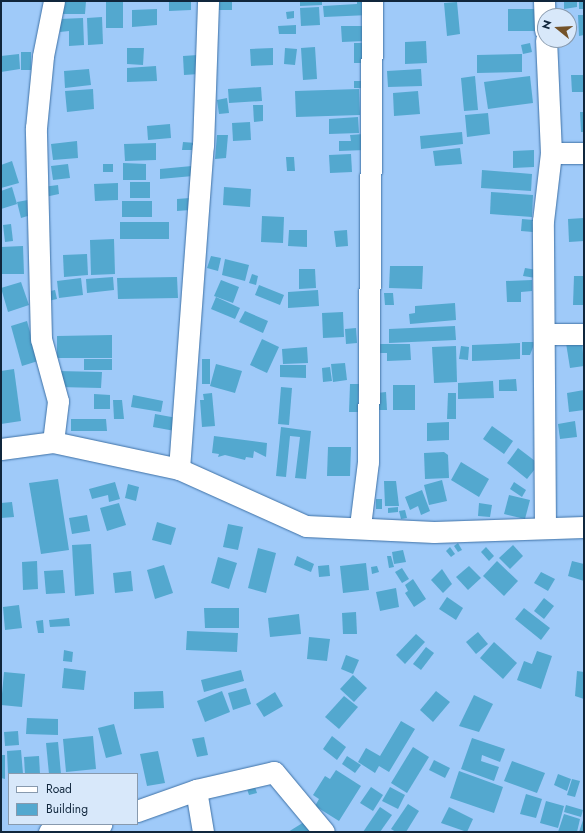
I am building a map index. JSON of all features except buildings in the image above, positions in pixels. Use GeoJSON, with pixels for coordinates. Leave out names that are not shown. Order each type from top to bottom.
{"type":"FeatureCollection","features":[{"type":"Feature","properties":{"kind":"street"},"geometry":{"type":"LineString","coordinates":[[53,442],[58,401],[41,339],[36,128],[43,56],[54,1]]}},
{"type":"Feature","properties":{"kind":"street"},"geometry":{"type":"LineString","coordinates":[[179,469],[203,146],[208,1]]}},
{"type":"Feature","properties":{"kind":"street"},"geometry":{"type":"LineString","coordinates":[[360,526],[368,462],[372,1]]}},
{"type":"Feature","properties":{"kind":"street"},"geometry":{"type":"LineString","coordinates":[[545,528],[546,334],[544,221],[551,153],[546,48]]}},
{"type":"Feature","properties":{"kind":"street"},"geometry":{"type":"LineString","coordinates":[[551,153],[584,153]]}},
{"type":"Feature","properties":{"kind":"street"},"geometry":{"type":"LineString","coordinates":[[546,334],[584,334]]}},
{"type":"Feature","properties":{"kind":"street"},"geometry":{"type":"LineString","coordinates":[[1,449],[53,442],[179,469],[306,526],[360,526],[434,532],[584,527]]}},
{"type":"Feature","properties":{"kind":"street"},"geometry":{"type":"LineString","coordinates":[[138,811],[196,790],[274,772],[324,832]]}},
{"type":"Feature","properties":{"kind":"street"},"geometry":{"type":"LineString","coordinates":[[196,790],[203,832]]}},
{"type":"Feature","properties":{"kind":"street"},"geometry":{"type":"LineString","coordinates":[[49,832],[94,825]]}}]}
